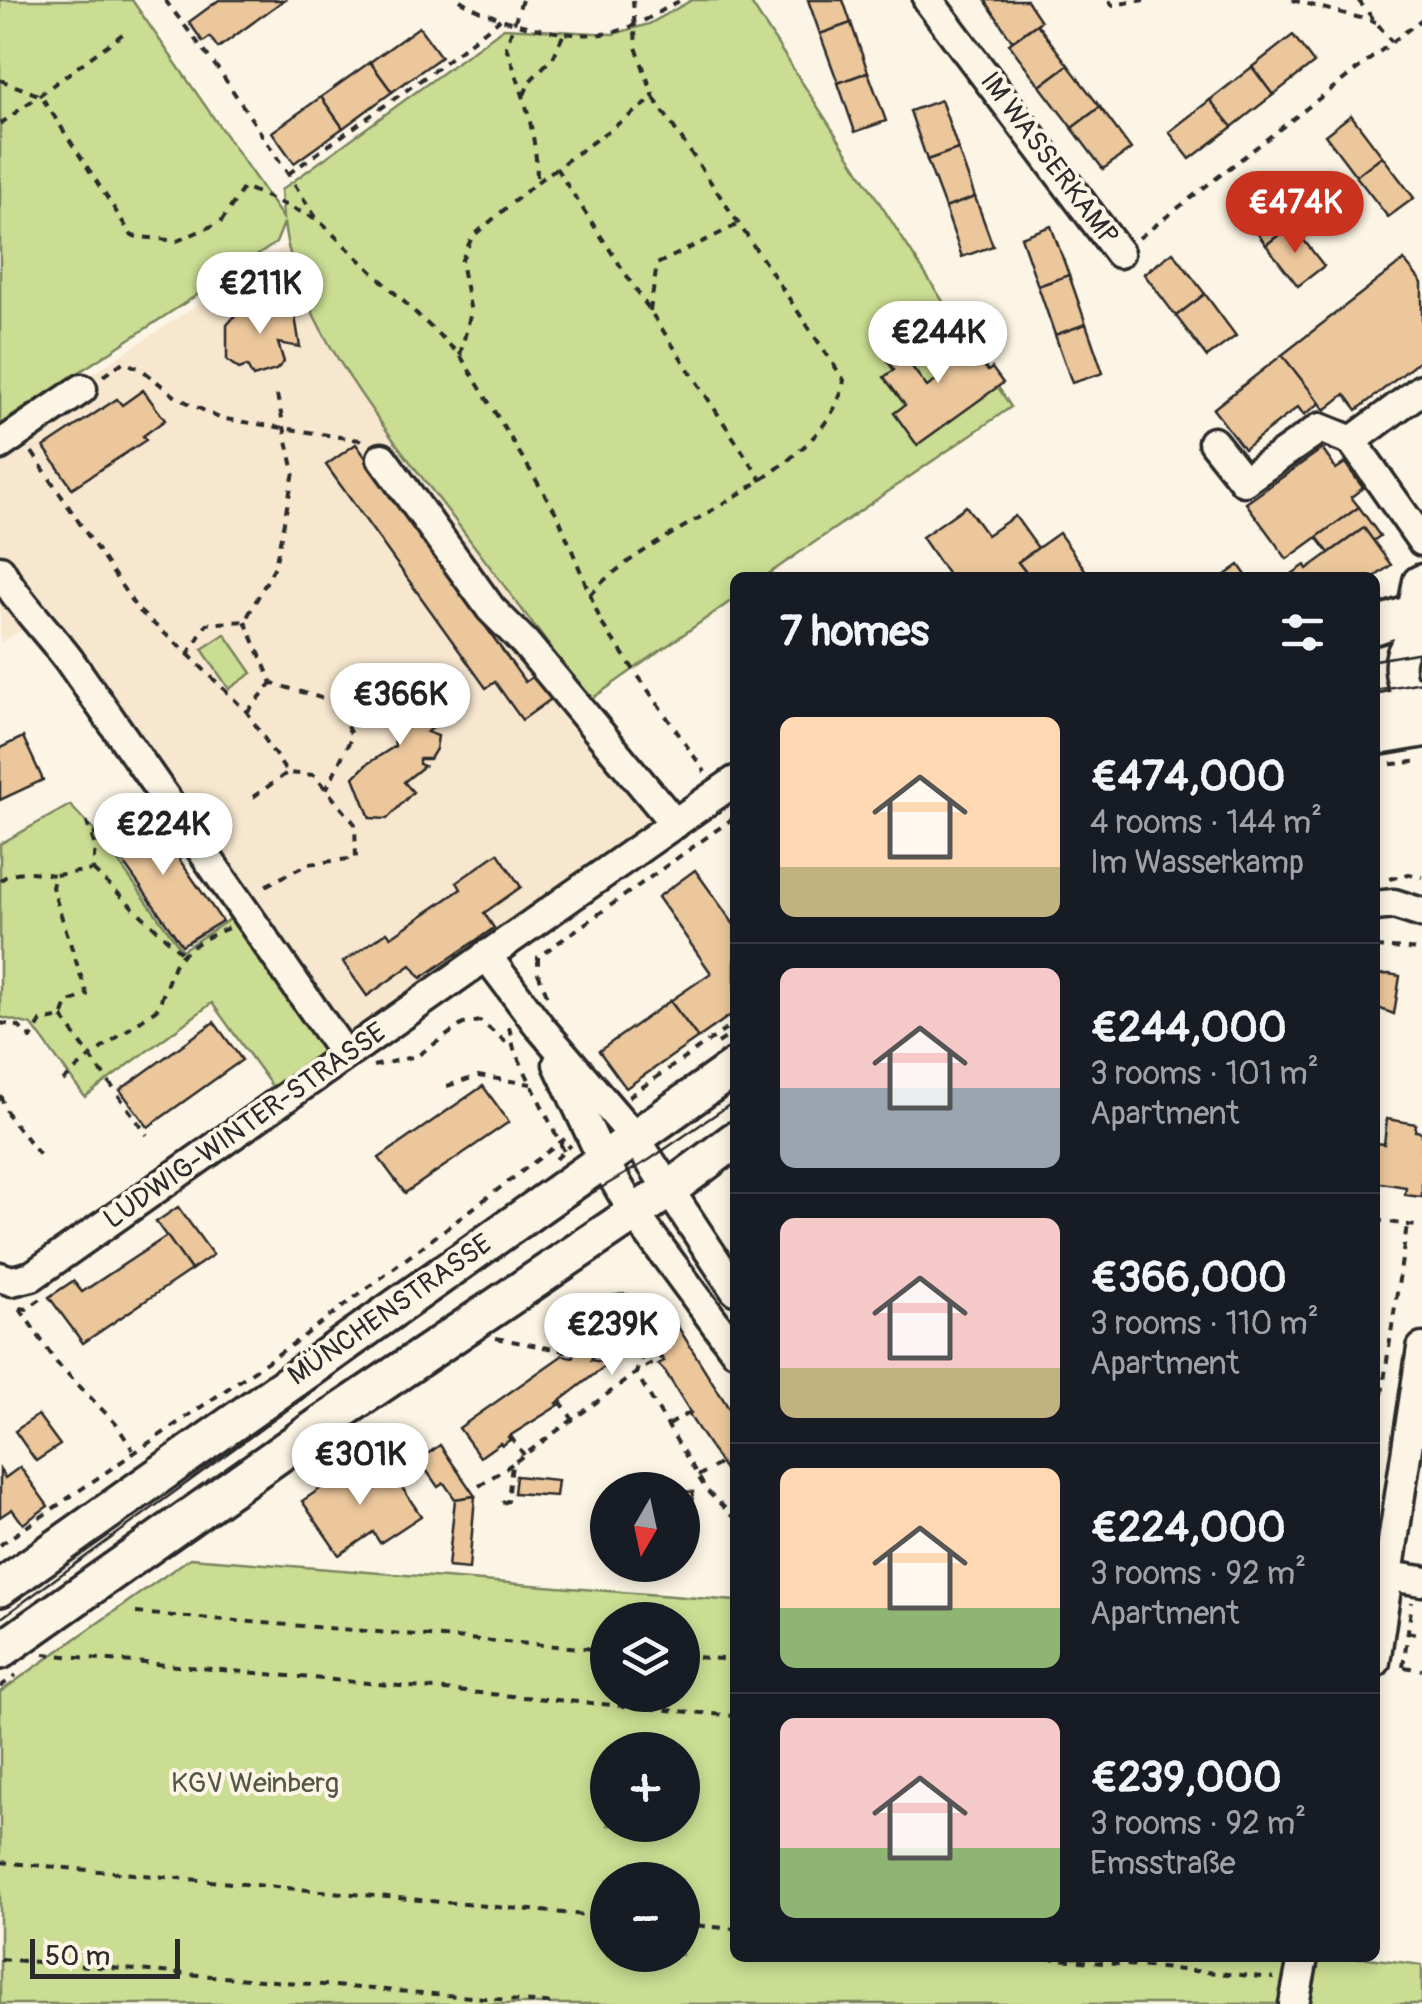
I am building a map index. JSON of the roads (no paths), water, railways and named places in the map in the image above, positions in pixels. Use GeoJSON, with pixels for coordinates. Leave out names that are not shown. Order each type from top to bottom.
{"type":"FeatureCollection","features":[{"type":"Feature","properties":{"kind":"main road"},"geometry":{"type":"LineString","coordinates":[[1380,624],[1419,609]]}},
{"type":"Feature","properties":{"kind":"main road"},"geometry":{"type":"LineString","coordinates":[[1380,736],[1422,729]]}},
{"type":"Feature","properties":{"kind":"main road","name":"MÜNCHENSTRASSE"},"geometry":{"type":"LineString","coordinates":[[0,1588],[730,1071]]}},
{"type":"Feature","properties":{"kind":"main road","name":"MÜNCHENSTRASSE"},"geometry":{"type":"LineString","coordinates":[[0,1650],[730,1144]]}},
{"type":"Feature","properties":{"kind":"street","name":"IM WASSERKAMP"},"geometry":{"type":"LineString","coordinates":[[928,0],[1119,253]]}},
{"type":"Feature","properties":{"kind":"street"},"geometry":{"type":"LineString","coordinates":[[1352,441],[1422,389]]}},
{"type":"Feature","properties":{"kind":"street"},"geometry":{"type":"LineString","coordinates":[[9,438],[82,390]]}},
{"type":"Feature","properties":{"kind":"street"},"geometry":{"type":"LineString","coordinates":[[1213,442],[1244,481],[1320,428],[1352,441],[1422,541]]}},
{"type":"Feature","properties":{"kind":"street"},"geometry":{"type":"LineString","coordinates":[[382,458],[491,610],[525,643],[675,824]]}},
{"type":"Feature","properties":{"kind":"street"},"geometry":{"type":"LineString","coordinates":[[0,570],[246,907],[345,1056]]}},
{"type":"Feature","properties":{"kind":"street"},"geometry":{"type":"LineString","coordinates":[[1380,640],[1419,609]]}},
{"type":"Feature","properties":{"kind":"street"},"geometry":{"type":"LineString","coordinates":[[1419,609],[1399,661],[1403,685],[1422,698]]}},
{"type":"Feature","properties":{"kind":"street"},"geometry":{"type":"LineString","coordinates":[[1380,709],[1422,698]]}},
{"type":"Feature","properties":{"kind":"street","name":"LUDWIG-WINTER-STRASSE"},"geometry":{"type":"LineString","coordinates":[[10,1289],[727,787]]}},
{"type":"Feature","properties":{"kind":"street"},"geometry":{"type":"LineString","coordinates":[[1380,905],[1394,904],[1422,914]]}},
{"type":"Feature","properties":{"kind":"street"},"geometry":{"type":"LineString","coordinates":[[486,955],[545,1015],[597,1116],[604,1160],[634,1212],[730,1343]]}},
{"type":"Feature","properties":{"kind":"street"},"geometry":{"type":"LineString","coordinates":[[597,1116],[634,1138],[730,1283]]}},
{"type":"Feature","properties":{"kind":"street"},"geometry":{"type":"LineString","coordinates":[[1380,1625],[1409,1579],[1422,1348]]}},
{"type":"Feature","properties":{"kind":"street"},"geometry":{"type":"LineString","coordinates":[[1380,1635],[1389,1664]]}},
{"type":"Feature","properties":{"kind":"tram line"},"geometry":{"type":"LineString","coordinates":[[1380,659],[1422,652]]}},
{"type":"Feature","properties":{"kind":"tram line"},"geometry":{"type":"LineString","coordinates":[[1380,689],[1422,682]]}},
{"type":"Feature","properties":{"kind":"tram line"},"geometry":{"type":"LineString","coordinates":[[0,1619],[587,1196],[649,1160],[730,1104]]}},
{"type":"Feature","properties":{"kind":"park label","name":"KGV Weinberg"},"geometry":{"type":"Point","coordinates":[255,1783]}}]}
